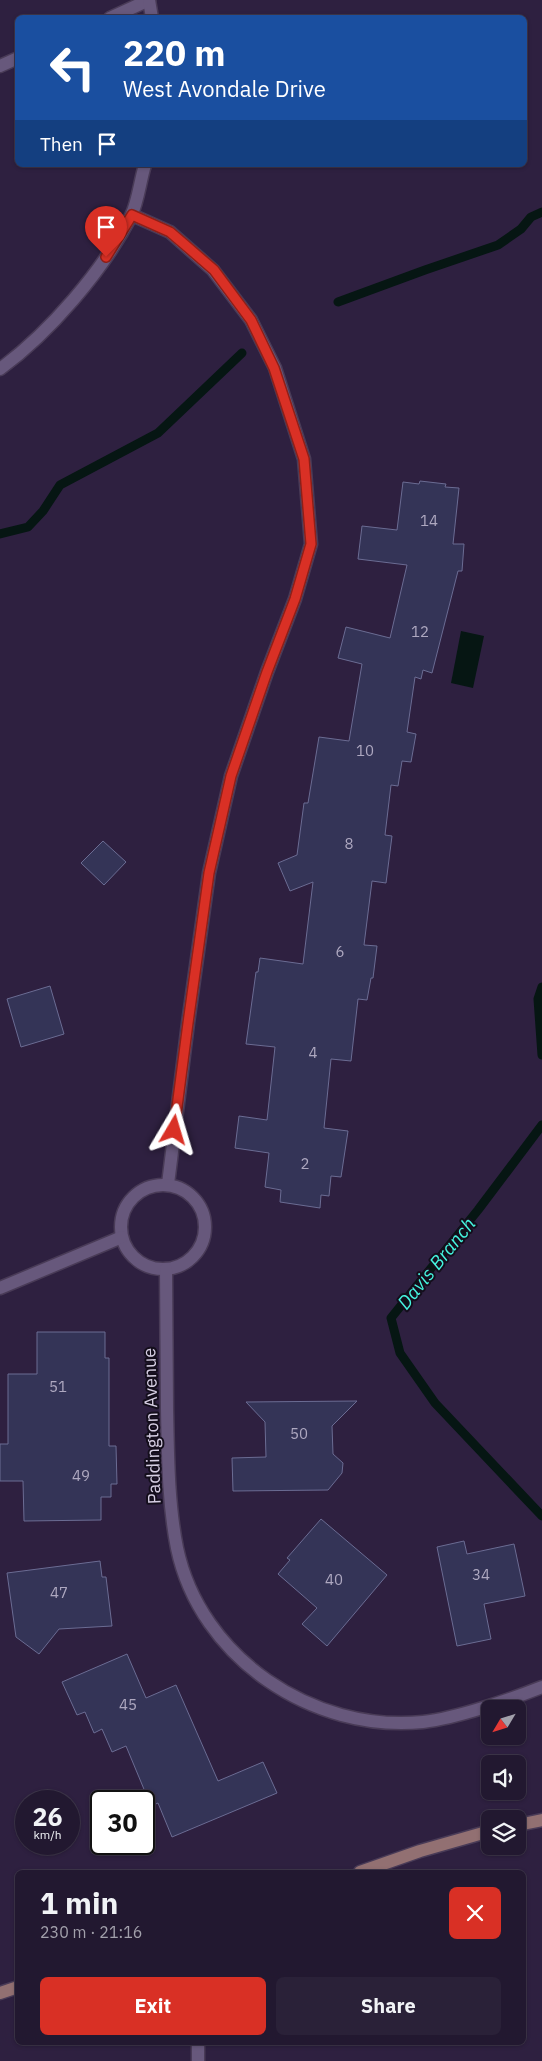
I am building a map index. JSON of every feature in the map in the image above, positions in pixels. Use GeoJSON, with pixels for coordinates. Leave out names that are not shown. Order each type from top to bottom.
{"type":"FeatureCollection","features":[{"type":"Feature","properties":{"kind":"street"},"geometry":{"type":"LineString","coordinates":[[116,15],[149,0],[152,15]]}},
{"type":"Feature","properties":{"kind":"street"},"geometry":{"type":"LineString","coordinates":[[0,66],[15,59]]}},
{"type":"Feature","properties":{"kind":"street"},"geometry":{"type":"LineString","coordinates":[[0,368],[39,337],[69,305],[106,257],[132,215],[144,167]]}},
{"type":"Feature","properties":{"kind":"street"},"geometry":{"type":"LineString","coordinates":[[132,215],[170,232],[214,270],[251,320],[274,368],[304,459],[311,544],[295,599],[267,672],[231,776],[209,873],[168,1184]]}},
{"type":"Feature","properties":{"kind":"street"},"geometry":{"type":"LineString","coordinates":[[156,1184],[168,1184],[182,1188],[193,1196],[201,1207],[206,1221],[206,1235],[201,1248],[192,1259],[180,1266],[166,1269],[152,1268],[138,1262],[128,1251],[122,1238],[120,1226],[127,1204],[145,1188],[156,1184]]}},
{"type":"Feature","properties":{"kind":"street"},"geometry":{"type":"LineString","coordinates":[[0,1288],[122,1238]]}},
{"type":"Feature","properties":{"kind":"street","name":"Paddington Avenue"},"geometry":{"type":"LineString","coordinates":[[166,1269],[168,1473],[177,1548],[188,1583],[203,1614],[235,1654],[267,1681],[303,1701],[337,1714],[395,1723],[424,1722],[458,1714],[542,1687]]}},
{"type":"Feature","properties":{"kind":"street"},"geometry":{"type":"LineString","coordinates":[[526,1823],[542,1820]]}},
{"type":"Feature","properties":{"kind":"street"},"geometry":{"type":"LineString","coordinates":[[366,1870],[420,1851],[481,1834]]}},
{"type":"Feature","properties":{"kind":"street"},"geometry":{"type":"LineString","coordinates":[[0,1993],[15,1988]]}},
{"type":"Feature","properties":{"kind":"street"},"geometry":{"type":"LineString","coordinates":[[198,2045],[198,2061]]}},
{"type":"Feature","properties":{"kind":"shaded area"},"geometry":{"type":"Polygon","coordinates":[[[461,631],[484,636],[473,688],[451,683],[461,631]]]}},
{"type":"Feature","properties":{"kind":"building"},"geometry":{"type":"Polygon","coordinates":[[[420,481],[446,484],[445,487],[459,488],[453,544],[464,544],[462,571],[458,571],[432,673],[423,670],[421,679],[415,677],[407,732],[416,734],[411,762],[402,761],[398,786],[391,785],[385,835],[392,836],[386,883],[372,881],[364,945],[377,946],[373,978],[371,978],[367,1000],[358,999],[351,1061],[331,1059],[324,1128],[348,1131],[341,1177],[331,1176],[329,1196],[321,1195],[320,1208],[280,1202],[281,1190],[265,1187],[269,1153],[235,1148],[239,1116],[267,1120],[275,1047],[246,1044],[256,972],[258,972],[260,958],[303,964],[313,882],[290,891],[278,863],[297,855],[304,803],[308,803],[319,737],[349,741],[362,664],[338,658],[346,627],[390,638],[407,565],[358,559],[362,526],[397,530],[403,482],[419,484],[420,481]]]}},
{"type":"Feature","properties":{"kind":"building"},"geometry":{"type":"Polygon","coordinates":[[[103,841],[126,862],[104,885],[81,863],[103,841]]]}},
{"type":"Feature","properties":{"kind":"building"},"geometry":{"type":"Polygon","coordinates":[[[50,986],[64,1034],[21,1047],[7,999],[50,986]]]}},
{"type":"Feature","properties":{"kind":"building"},"geometry":{"type":"Polygon","coordinates":[[[37,1332],[105,1332],[105,1358],[109,1358],[109,1446],[116,1446],[117,1484],[111,1484],[111,1497],[101,1497],[101,1520],[24,1521],[23,1481],[0,1481],[0,1444],[8,1444],[8,1374],[37,1374],[37,1332]]]}},
{"type":"Feature","properties":{"kind":"building"},"geometry":{"type":"Polygon","coordinates":[[[357,1401],[332,1426],[333,1454],[343,1463],[342,1473],[328,1490],[233,1491],[232,1458],[266,1457],[265,1422],[246,1402],[357,1401]]]}},
{"type":"Feature","properties":{"kind":"building"},"geometry":{"type":"Polygon","coordinates":[[[321,1519],[387,1575],[327,1646],[302,1624],[317,1608],[278,1574],[290,1560],[287,1558],[321,1519]]]}},
{"type":"Feature","properties":{"kind":"building"},"geometry":{"type":"Polygon","coordinates":[[[464,1541],[467,1554],[514,1544],[525,1596],[484,1604],[491,1639],[457,1646],[437,1547],[464,1541]]]}},
{"type":"Feature","properties":{"kind":"building"},"geometry":{"type":"Polygon","coordinates":[[[100,1561],[102,1577],[106,1577],[112,1626],[59,1629],[39,1654],[16,1637],[7,1573],[100,1561]]]}},
{"type":"Feature","properties":{"kind":"building"},"geometry":{"type":"Polygon","coordinates":[[[127,1654],[146,1698],[176,1685],[218,1781],[263,1762],[277,1793],[172,1837],[158,1803],[155,1804],[155,1790],[144,1790],[126,1746],[112,1752],[102,1729],[94,1733],[85,1712],[77,1715],[62,1682],[127,1654]]]}},
{"type":"Feature","properties":{"kind":"waterway"},"geometry":{"type":"LineString","coordinates":[[338,302],[498,245],[521,229],[531,217],[542,212]]}},
{"type":"Feature","properties":{"kind":"waterway"},"geometry":{"type":"LineString","coordinates":[[0,534],[28,527],[43,511],[60,485],[158,433],[242,353]]}},
{"type":"Feature","properties":{"kind":"waterway","name":"Davis Branch"},"geometry":{"type":"LineString","coordinates":[[542,987],[538,999],[542,1055]]}},
{"type":"Feature","properties":{"kind":"waterway","name":"Davis Branch"},"geometry":{"type":"LineString","coordinates":[[542,1125],[478,1210],[391,1318],[400,1353],[435,1403],[542,1516]]}},
{"type":"Feature","properties":{"kind":"route"},"geometry":{"type":"LineString","coordinates":[[106,257],[132,215],[170,232],[214,270],[251,320],[274,368],[292,416],[304,459],[311,544],[295,599],[267,672],[231,776],[209,873],[174,1130]]}}]}
